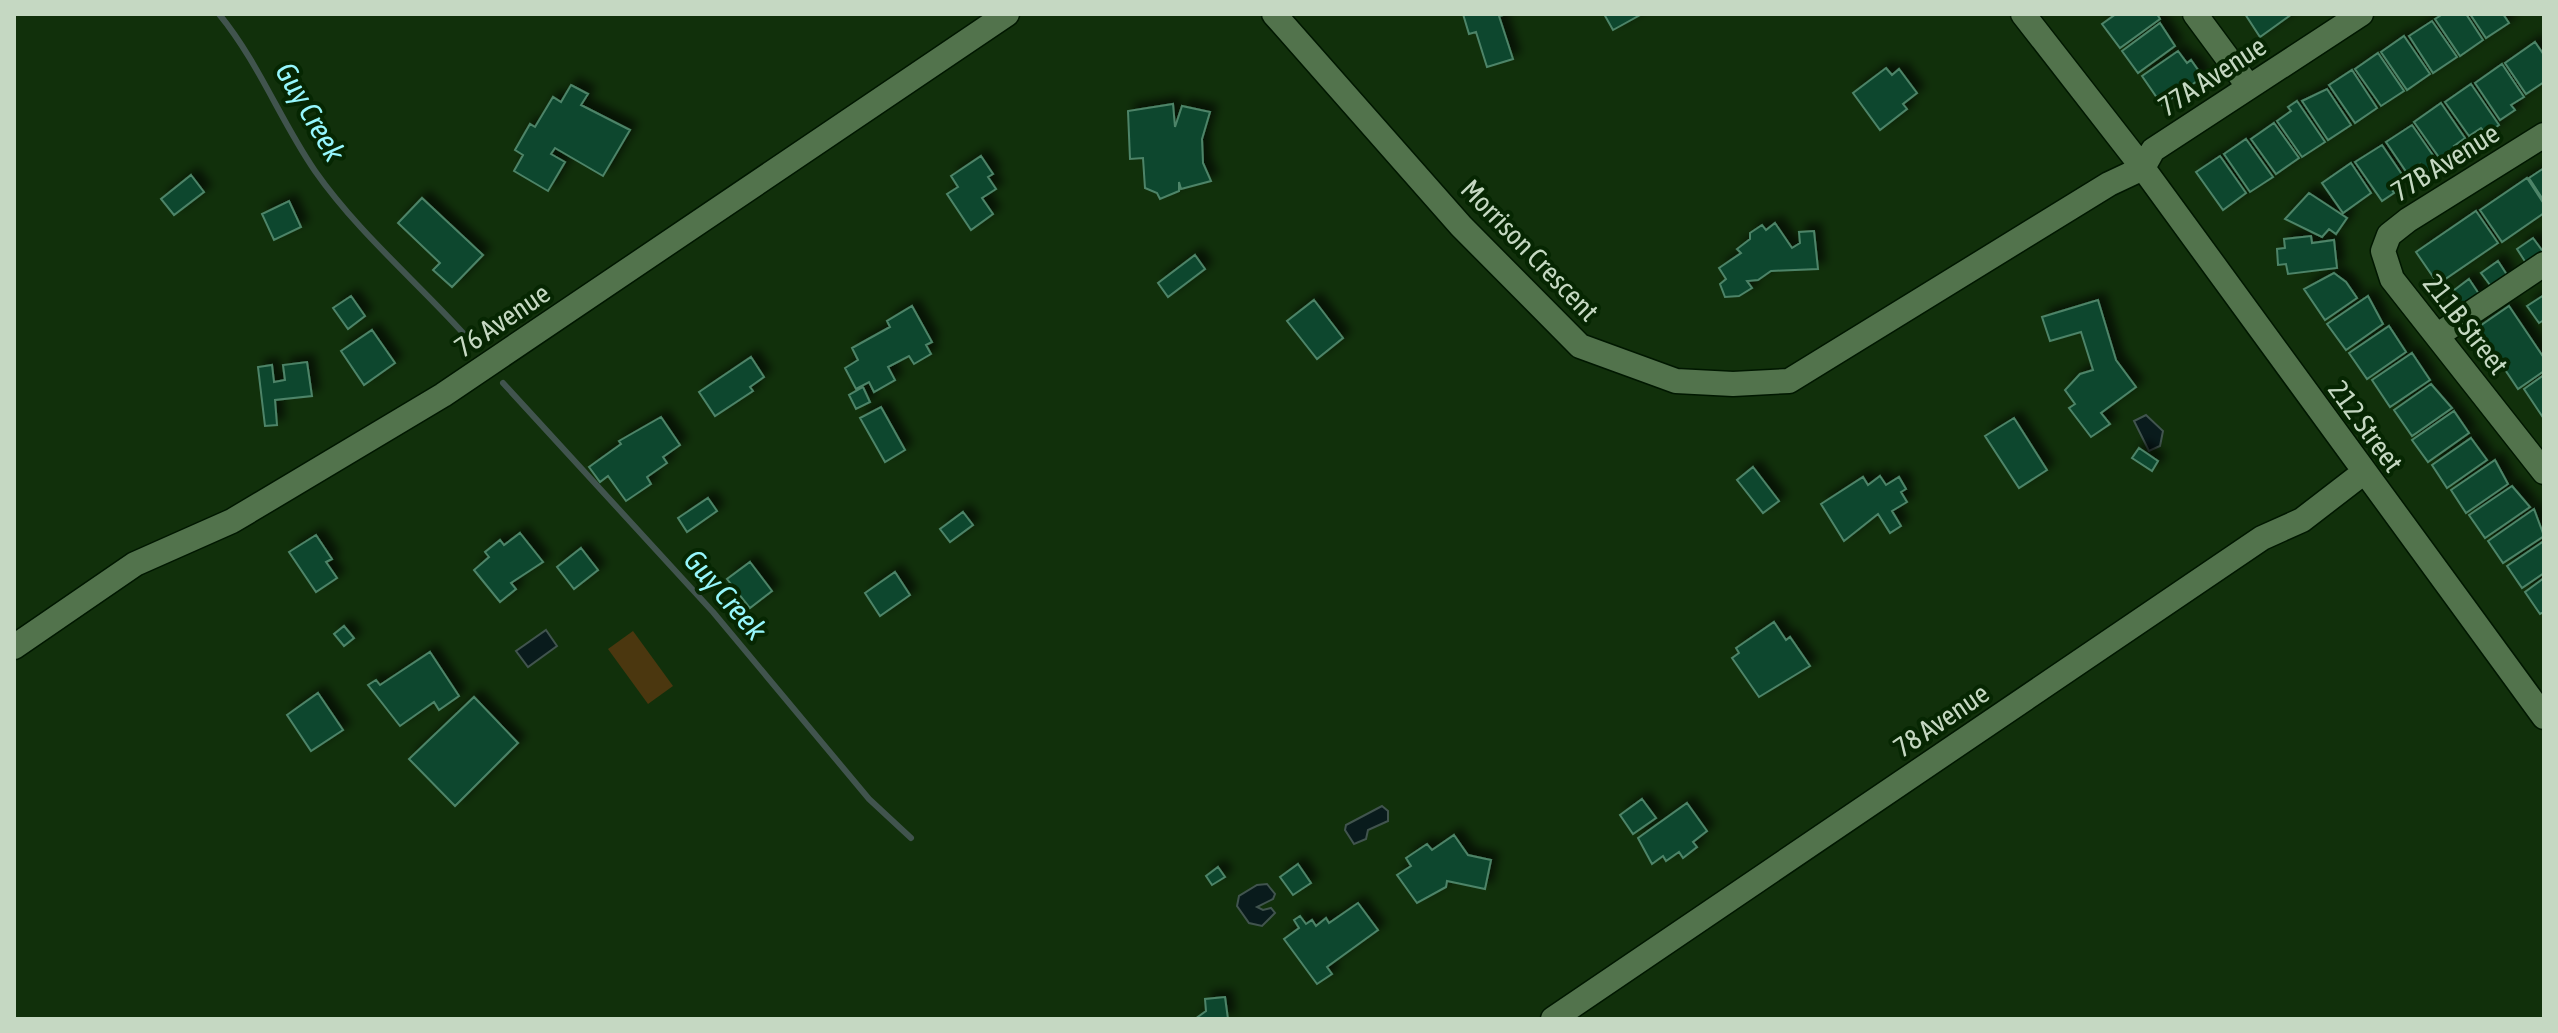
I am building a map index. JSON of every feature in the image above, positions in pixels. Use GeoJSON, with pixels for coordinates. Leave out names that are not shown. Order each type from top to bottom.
{"type":"FeatureCollection","features":[{"type":"Feature","properties":{"kind":"street","name":"76 Avenue"},"geometry":{"type":"LineString","coordinates":[[14,647],[135,564],[232,521],[443,395],[1007,14]]}},
{"type":"Feature","properties":{"kind":"street","name":"212 Street"},"geometry":{"type":"LineString","coordinates":[[2023,14],[2143,168],[2544,717]]}},
{"type":"Feature","properties":{"kind":"street"},"geometry":{"type":"LineString","coordinates":[[2195,14],[2249,87]]}},
{"type":"Feature","properties":{"kind":"street","name":"77A Avenue"},"geometry":{"type":"LineString","coordinates":[[2143,168],[2153,150],[2361,14]]}},
{"type":"Feature","properties":{"kind":"street","name":"Morrison Crescent"},"geometry":{"type":"LineString","coordinates":[[1285,19],[1461,226],[1580,346],[1676,381],[1733,384],[1789,381],[2109,184],[2143,168]]}},
{"type":"Feature","properties":{"kind":"street","name":"77B Avenue"},"geometry":{"type":"LineString","coordinates":[[2384,246],[2389,235],[2408,220],[2544,135]]}},
{"type":"Feature","properties":{"kind":"street","name":"211B Street"},"geometry":{"type":"LineString","coordinates":[[2384,246],[2384,259],[2392,279],[2544,472]]}},
{"type":"Feature","properties":{"kind":"street"},"geometry":{"type":"LineString","coordinates":[[2438,335],[2543,268]]}},
{"type":"Feature","properties":{"kind":"street","name":"78 Avenue"},"geometry":{"type":"LineString","coordinates":[[1553,1019],[2262,538],[2302,520],[2363,473]]}},
{"type":"Feature","properties":{"kind":"shaded area"},"geometry":{"type":"Polygon","coordinates":[[[2146,415],[2163,431],[2160,446],[2149,451],[2134,421],[2146,415]]]}},
{"type":"Feature","properties":{"kind":"shaded area"},"geometry":{"type":"Polygon","coordinates":[[[546,630],[557,646],[528,667],[516,651],[546,630]]]}},
{"type":"Feature","properties":{"kind":"shaded area"},"geometry":{"type":"Polygon","coordinates":[[[633,631],[673,686],[648,704],[608,649],[633,631]]]}},
{"type":"Feature","properties":{"kind":"shaded area"},"geometry":{"type":"Polygon","coordinates":[[[1382,806],[1388,811],[1388,821],[1368,830],[1366,839],[1354,844],[1345,830],[1346,825],[1382,806]]]}},
{"type":"Feature","properties":{"kind":"shaded area"},"geometry":{"type":"Polygon","coordinates":[[[1267,884],[1275,894],[1273,899],[1257,907],[1263,910],[1271,908],[1275,913],[1262,926],[1249,923],[1237,906],[1239,896],[1257,885],[1267,884]]]}},
{"type":"Feature","properties":{"kind":"building"},"geometry":{"type":"Polygon","coordinates":[[[1463,14],[1507,14],[1499,16],[1513,59],[1487,67],[1476,32],[1469,34],[1463,14]]]}},
{"type":"Feature","properties":{"kind":"building"},"geometry":{"type":"Polygon","coordinates":[[[1604,14],[1639,14],[1640,15],[1613,30],[1604,14]]]}},
{"type":"Feature","properties":{"kind":"building"},"geometry":{"type":"Polygon","coordinates":[[[2116,14],[2157,14],[2160,19],[2120,48],[2102,24],[2116,14]]]}},
{"type":"Feature","properties":{"kind":"building"},"geometry":{"type":"Polygon","coordinates":[[[2245,14],[2292,14],[2260,37],[2245,14]]]}},
{"type":"Feature","properties":{"kind":"building"},"geometry":{"type":"Polygon","coordinates":[[[2443,14],[2466,14],[2483,40],[2460,56],[2435,19],[2443,14]]]}},
{"type":"Feature","properties":{"kind":"building"},"geometry":{"type":"Polygon","coordinates":[[[2470,14],[2503,14],[2509,23],[2486,38],[2470,14]]]}},
{"type":"Feature","properties":{"kind":"building"},"geometry":{"type":"Polygon","coordinates":[[[2432,21],[2457,57],[2433,73],[2409,36],[2432,21]]]}},
{"type":"Feature","properties":{"kind":"building"},"geometry":{"type":"Polygon","coordinates":[[[2160,23],[2175,46],[2138,73],[2122,51],[2160,23]]]}},
{"type":"Feature","properties":{"kind":"building"},"geometry":{"type":"Polygon","coordinates":[[[2404,36],[2430,74],[2407,90],[2381,52],[2404,36]]]}},
{"type":"Feature","properties":{"kind":"building"},"geometry":{"type":"Polygon","coordinates":[[[2535,42],[2544,55],[2544,82],[2526,94],[2505,63],[2535,42]]]}},
{"type":"Feature","properties":{"kind":"building"},"geometry":{"type":"Polygon","coordinates":[[[2178,51],[2187,63],[2191,60],[2203,77],[2162,105],[2142,76],[2178,51]]]}},
{"type":"Feature","properties":{"kind":"building"},"geometry":{"type":"Polygon","coordinates":[[[2378,53],[2404,91],[2381,106],[2355,69],[2378,53]]]}},
{"type":"Feature","properties":{"kind":"building"},"geometry":{"type":"Polygon","coordinates":[[[2502,64],[2524,97],[2511,105],[2515,110],[2500,120],[2475,83],[2502,64]]]}},
{"type":"Feature","properties":{"kind":"building"},"geometry":{"type":"Polygon","coordinates":[[[1886,68],[1892,75],[1899,69],[1917,93],[1903,104],[1907,109],[1880,130],[1853,93],[1886,68]]]}},
{"type":"Feature","properties":{"kind":"building"},"geometry":{"type":"Polygon","coordinates":[[[2352,70],[2377,108],[2355,123],[2329,85],[2352,70]]]}},
{"type":"Feature","properties":{"kind":"building"},"geometry":{"type":"Polygon","coordinates":[[[2471,84],[2499,125],[2486,134],[2481,128],[2469,136],[2445,102],[2471,84]]]}},
{"type":"Feature","properties":{"kind":"building"},"geometry":{"type":"Polygon","coordinates":[[[571,85],[588,94],[581,105],[630,130],[603,176],[555,148],[551,154],[565,162],[548,191],[514,171],[523,155],[515,150],[530,124],[535,127],[553,97],[561,102],[571,85]]]}},
{"type":"Feature","properties":{"kind":"building"},"geometry":{"type":"Polygon","coordinates":[[[2327,89],[2351,125],[2328,140],[2302,101],[2327,89]]]}},
{"type":"Feature","properties":{"kind":"building"},"geometry":{"type":"Polygon","coordinates":[[[2297,101],[2325,142],[2302,157],[2277,121],[2291,111],[2288,107],[2297,101]]]}},
{"type":"Feature","properties":{"kind":"building"},"geometry":{"type":"Polygon","coordinates":[[[2441,103],[2465,138],[2454,146],[2458,152],[2443,163],[2414,122],[2441,103]]]}},
{"type":"Feature","properties":{"kind":"building"},"geometry":{"type":"Polygon","coordinates":[[[1173,104],[1175,127],[1182,106],[1210,112],[1202,139],[1203,163],[1211,181],[1181,189],[1179,182],[1179,191],[1160,199],[1157,193],[1145,188],[1143,158],[1130,159],[1128,111],[1173,104]]]}},
{"type":"Feature","properties":{"kind":"building"},"geometry":{"type":"Polygon","coordinates":[[[2274,123],[2299,158],[2276,174],[2251,139],[2274,123]]]}},
{"type":"Feature","properties":{"kind":"building"},"geometry":{"type":"Polygon","coordinates":[[[2412,125],[2439,164],[2426,173],[2420,164],[2407,173],[2386,142],[2412,125]]]}},
{"type":"Feature","properties":{"kind":"building"},"geometry":{"type":"Polygon","coordinates":[[[2246,139],[2273,177],[2250,192],[2224,154],[2246,139]]]}},
{"type":"Feature","properties":{"kind":"building"},"geometry":{"type":"Polygon","coordinates":[[[2382,145],[2403,176],[2389,185],[2394,193],[2382,201],[2355,162],[2382,145]]]}},
{"type":"Feature","properties":{"kind":"building"},"geometry":{"type":"Polygon","coordinates":[[[981,156],[993,174],[988,177],[996,189],[982,198],[993,214],[971,230],[947,194],[958,187],[951,176],[981,156]]]}},
{"type":"Feature","properties":{"kind":"building"},"geometry":{"type":"Polygon","coordinates":[[[2220,156],[2246,193],[2223,210],[2196,172],[2220,156]]]}},
{"type":"Feature","properties":{"kind":"building"},"geometry":{"type":"Polygon","coordinates":[[[2351,163],[2371,193],[2343,213],[2322,183],[2351,163]]]}},
{"type":"Feature","properties":{"kind":"building"},"geometry":{"type":"Polygon","coordinates":[[[2544,168],[2544,201],[2529,178],[2544,168]]]}},
{"type":"Feature","properties":{"kind":"building"},"geometry":{"type":"Polygon","coordinates":[[[191,175],[204,192],[174,215],[161,199],[191,175]]]}},
{"type":"Feature","properties":{"kind":"building"},"geometry":{"type":"Polygon","coordinates":[[[2527,178],[2544,204],[2544,213],[2502,242],[2480,210],[2527,178]]]}},
{"type":"Feature","properties":{"kind":"building"},"geometry":{"type":"Polygon","coordinates":[[[2309,193],[2347,218],[2336,234],[2329,229],[2322,237],[2285,219],[2309,193]]]}},
{"type":"Feature","properties":{"kind":"building"},"geometry":{"type":"Polygon","coordinates":[[[422,198],[483,255],[452,287],[433,270],[440,263],[398,223],[422,198]]]}},
{"type":"Feature","properties":{"kind":"building"},"geometry":{"type":"Polygon","coordinates":[[[289,201],[301,227],[274,240],[262,214],[289,201]]]}},
{"type":"Feature","properties":{"kind":"building"},"geometry":{"type":"Polygon","coordinates":[[[2476,211],[2498,243],[2438,284],[2416,252],[2476,211]]]}},
{"type":"Feature","properties":{"kind":"building"},"geometry":{"type":"Polygon","coordinates":[[[1775,223],[1792,248],[1800,243],[1799,232],[1814,231],[1818,269],[1771,271],[1758,280],[1747,281],[1752,288],[1739,296],[1725,297],[1720,284],[1726,279],[1719,268],[1741,253],[1737,249],[1750,239],[1750,233],[1762,225],[1766,230],[1775,223]]]}},
{"type":"Feature","properties":{"kind":"building"},"geometry":{"type":"Polygon","coordinates":[[[2311,236],[2312,243],[2334,240],[2337,268],[2288,274],[2286,264],[2278,265],[2277,249],[2285,248],[2284,239],[2311,236]]]}},
{"type":"Feature","properties":{"kind":"building"},"geometry":{"type":"Polygon","coordinates":[[[2533,238],[2544,253],[2528,266],[2517,249],[2533,238]]]}},
{"type":"Feature","properties":{"kind":"building"},"geometry":{"type":"Polygon","coordinates":[[[1195,255],[1205,269],[1168,297],[1158,283],[1195,255]]]}},
{"type":"Feature","properties":{"kind":"building"},"geometry":{"type":"Polygon","coordinates":[[[2498,261],[2509,278],[2493,289],[2481,273],[2498,261]]]}},
{"type":"Feature","properties":{"kind":"building"},"geometry":{"type":"Polygon","coordinates":[[[2334,273],[2346,282],[2357,298],[2325,320],[2304,289],[2334,273]]]}},
{"type":"Feature","properties":{"kind":"building"},"geometry":{"type":"Polygon","coordinates":[[[2469,279],[2481,297],[2464,308],[2453,291],[2469,279]]]}},
{"type":"Feature","properties":{"kind":"building"},"geometry":{"type":"Polygon","coordinates":[[[2544,295],[2544,320],[2539,323],[2527,306],[2544,295]]]}},
{"type":"Feature","properties":{"kind":"building"},"geometry":{"type":"Polygon","coordinates":[[[351,296],[365,316],[348,329],[333,308],[351,296]]]}},
{"type":"Feature","properties":{"kind":"building"},"geometry":{"type":"Polygon","coordinates":[[[2368,296],[2383,324],[2346,350],[2327,324],[2368,296]]]}},
{"type":"Feature","properties":{"kind":"building"},"geometry":{"type":"Polygon","coordinates":[[[1314,300],[1343,338],[1317,359],[1287,321],[1314,300]]]}},
{"type":"Feature","properties":{"kind":"building"},"geometry":{"type":"Polygon","coordinates":[[[2098,300],[2116,360],[2136,387],[2101,413],[2110,424],[2091,437],[2069,408],[2075,404],[2065,390],[2080,374],[2093,370],[2081,332],[2050,341],[2042,317],[2098,300]]]}},
{"type":"Feature","properties":{"kind":"building"},"geometry":{"type":"Polygon","coordinates":[[[912,306],[932,342],[926,345],[931,354],[914,364],[909,356],[888,367],[895,380],[874,392],[869,382],[856,389],[845,368],[858,360],[852,348],[890,327],[887,321],[912,306]]]}},
{"type":"Feature","properties":{"kind":"building"},"geometry":{"type":"Polygon","coordinates":[[[2509,306],[2544,358],[2544,371],[2518,389],[2477,328],[2509,306]]]}},
{"type":"Feature","properties":{"kind":"building"},"geometry":{"type":"Polygon","coordinates":[[[2389,326],[2406,352],[2367,379],[2349,353],[2389,326]]]}},
{"type":"Feature","properties":{"kind":"building"},"geometry":{"type":"Polygon","coordinates":[[[372,330],[395,363],[364,385],[341,351],[372,330]]]}},
{"type":"Feature","properties":{"kind":"building"},"geometry":{"type":"Polygon","coordinates":[[[2412,353],[2430,380],[2390,407],[2372,380],[2412,353]]]}},
{"type":"Feature","properties":{"kind":"building"},"geometry":{"type":"Polygon","coordinates":[[[751,357],[764,377],[750,387],[753,391],[715,416],[699,392],[751,357]]]}},
{"type":"Feature","properties":{"kind":"building"},"geometry":{"type":"Polygon","coordinates":[[[307,362],[312,396],[275,400],[277,425],[265,426],[258,367],[272,365],[274,382],[285,380],[283,365],[307,362]]]}},
{"type":"Feature","properties":{"kind":"building"},"geometry":{"type":"Polygon","coordinates":[[[2544,375],[2544,419],[2524,389],[2544,375]]]}},
{"type":"Feature","properties":{"kind":"building"},"geometry":{"type":"Polygon","coordinates":[[[2431,384],[2452,408],[2412,436],[2394,410],[2431,384]]]}},
{"type":"Feature","properties":{"kind":"building"},"geometry":{"type":"Polygon","coordinates":[[[863,387],[870,402],[856,409],[849,395],[863,387]]]}},
{"type":"Feature","properties":{"kind":"building"},"geometry":{"type":"Polygon","coordinates":[[[881,407],[905,450],[885,462],[860,418],[881,407]]]}},
{"type":"Feature","properties":{"kind":"building"},"geometry":{"type":"Polygon","coordinates":[[[2454,411],[2469,433],[2428,462],[2412,440],[2454,411]]]}},
{"type":"Feature","properties":{"kind":"building"},"geometry":{"type":"Polygon","coordinates":[[[661,417],[680,445],[663,457],[667,463],[647,477],[651,484],[626,501],[608,476],[600,482],[589,467],[621,444],[619,441],[661,417]]]}},
{"type":"Feature","properties":{"kind":"building"},"geometry":{"type":"Polygon","coordinates":[[[2014,418],[2047,470],[2019,488],[1985,436],[2014,418]]]}},
{"type":"Feature","properties":{"kind":"building"},"geometry":{"type":"Polygon","coordinates":[[[2471,438],[2487,460],[2447,488],[2432,465],[2471,438]]]}},
{"type":"Feature","properties":{"kind":"building"},"geometry":{"type":"Polygon","coordinates":[[[2139,448],[2158,461],[2152,471],[2132,458],[2139,448]]]}},
{"type":"Feature","properties":{"kind":"building"},"geometry":{"type":"Polygon","coordinates":[[[2495,460],[2508,484],[2466,513],[2451,490],[2495,460]]]}},
{"type":"Feature","properties":{"kind":"building"},"geometry":{"type":"Polygon","coordinates":[[[1753,467],[1779,501],[1763,513],[1737,480],[1753,467]]]}},
{"type":"Feature","properties":{"kind":"building"},"geometry":{"type":"Polygon","coordinates":[[[1880,476],[1886,485],[1899,477],[1906,489],[1901,492],[1907,502],[1892,511],[1901,526],[1890,533],[1878,514],[1844,541],[1821,504],[1863,477],[1868,485],[1880,476]]]}},
{"type":"Feature","properties":{"kind":"building"},"geometry":{"type":"Polygon","coordinates":[[[2512,486],[2530,507],[2485,538],[2469,515],[2512,486]]]}},
{"type":"Feature","properties":{"kind":"building"},"geometry":{"type":"Polygon","coordinates":[[[708,498],[717,511],[687,532],[678,518],[708,498]]]}},
{"type":"Feature","properties":{"kind":"building"},"geometry":{"type":"Polygon","coordinates":[[[2534,509],[2544,536],[2503,563],[2488,541],[2534,509]]]}},
{"type":"Feature","properties":{"kind":"building"},"geometry":{"type":"Polygon","coordinates":[[[963,512],[973,525],[950,542],[940,529],[963,512]]]}},
{"type":"Feature","properties":{"kind":"building"},"geometry":{"type":"Polygon","coordinates":[[[520,533],[543,562],[511,583],[516,589],[500,602],[474,570],[489,557],[485,552],[500,540],[504,545],[520,533]]]}},
{"type":"Feature","properties":{"kind":"building"},"geometry":{"type":"Polygon","coordinates":[[[316,535],[332,559],[326,562],[337,578],[316,592],[289,552],[316,535]]]}},
{"type":"Feature","properties":{"kind":"building"},"geometry":{"type":"Polygon","coordinates":[[[2544,541],[2544,573],[2522,588],[2507,566],[2544,541]]]}},
{"type":"Feature","properties":{"kind":"building"},"geometry":{"type":"Polygon","coordinates":[[[581,548],[598,570],[574,589],[557,567],[581,548]]]}},
{"type":"Feature","properties":{"kind":"building"},"geometry":{"type":"Polygon","coordinates":[[[750,562],[772,591],[750,608],[727,579],[750,562]]]}},
{"type":"Feature","properties":{"kind":"building"},"geometry":{"type":"Polygon","coordinates":[[[895,572],[910,595],[880,616],[865,593],[895,572]]]}},
{"type":"Feature","properties":{"kind":"building"},"geometry":{"type":"Polygon","coordinates":[[[2544,578],[2544,612],[2540,614],[2525,592],[2544,578]]]}},
{"type":"Feature","properties":{"kind":"building"},"geometry":{"type":"Polygon","coordinates":[[[1774,622],[1786,640],[1790,637],[1810,666],[1759,697],[1732,658],[1739,653],[1736,648],[1774,622]]]}},
{"type":"Feature","properties":{"kind":"building"},"geometry":{"type":"Polygon","coordinates":[[[344,626],[354,638],[344,646],[334,634],[344,626]]]}},
{"type":"Feature","properties":{"kind":"building"},"geometry":{"type":"Polygon","coordinates":[[[430,652],[459,696],[439,710],[434,702],[400,726],[368,685],[376,680],[380,685],[430,652]]]}},
{"type":"Feature","properties":{"kind":"building"},"geometry":{"type":"Polygon","coordinates":[[[318,693],[343,730],[311,751],[287,715],[318,693]]]}},
{"type":"Feature","properties":{"kind":"building"},"geometry":{"type":"Polygon","coordinates":[[[474,697],[518,743],[455,806],[409,759],[474,697]]]}},
{"type":"Feature","properties":{"kind":"building"},"geometry":{"type":"Polygon","coordinates":[[[1642,799],[1656,818],[1633,834],[1620,815],[1642,799]]]}},
{"type":"Feature","properties":{"kind":"building"},"geometry":{"type":"Polygon","coordinates":[[[1687,803],[1707,831],[1693,842],[1697,847],[1683,858],[1679,852],[1666,861],[1663,856],[1652,864],[1638,838],[1687,803]]]}},
{"type":"Feature","properties":{"kind":"building"},"geometry":{"type":"Polygon","coordinates":[[[1454,835],[1468,855],[1491,860],[1485,889],[1447,881],[1446,887],[1417,903],[1397,875],[1411,866],[1406,858],[1427,844],[1432,850],[1454,835]]]}},
{"type":"Feature","properties":{"kind":"building"},"geometry":{"type":"Polygon","coordinates":[[[1298,864],[1311,883],[1293,895],[1280,877],[1298,864]]]}},
{"type":"Feature","properties":{"kind":"building"},"geometry":{"type":"Polygon","coordinates":[[[1218,867],[1225,877],[1212,885],[1206,876],[1218,867]]]}},
{"type":"Feature","properties":{"kind":"building"},"geometry":{"type":"Polygon","coordinates":[[[1358,903],[1378,930],[1327,967],[1332,974],[1317,984],[1284,939],[1299,928],[1294,920],[1300,916],[1306,924],[1312,920],[1316,926],[1326,918],[1329,923],[1358,903]]]}},
{"type":"Feature","properties":{"kind":"building"},"geometry":{"type":"Polygon","coordinates":[[[1225,997],[1228,1019],[1195,1019],[1206,1011],[1205,999],[1225,997]]]}},
{"type":"Feature","properties":{"kind":"waterway","name":"Guy Creek"},"geometry":{"type":"LineString","coordinates":[[219,14],[246,52],[302,152],[331,193],[464,334]]}},
{"type":"Feature","properties":{"kind":"waterway","name":"Guy Creek"},"geometry":{"type":"LineString","coordinates":[[503,383],[713,612],[869,799],[911,838]]}}]}
